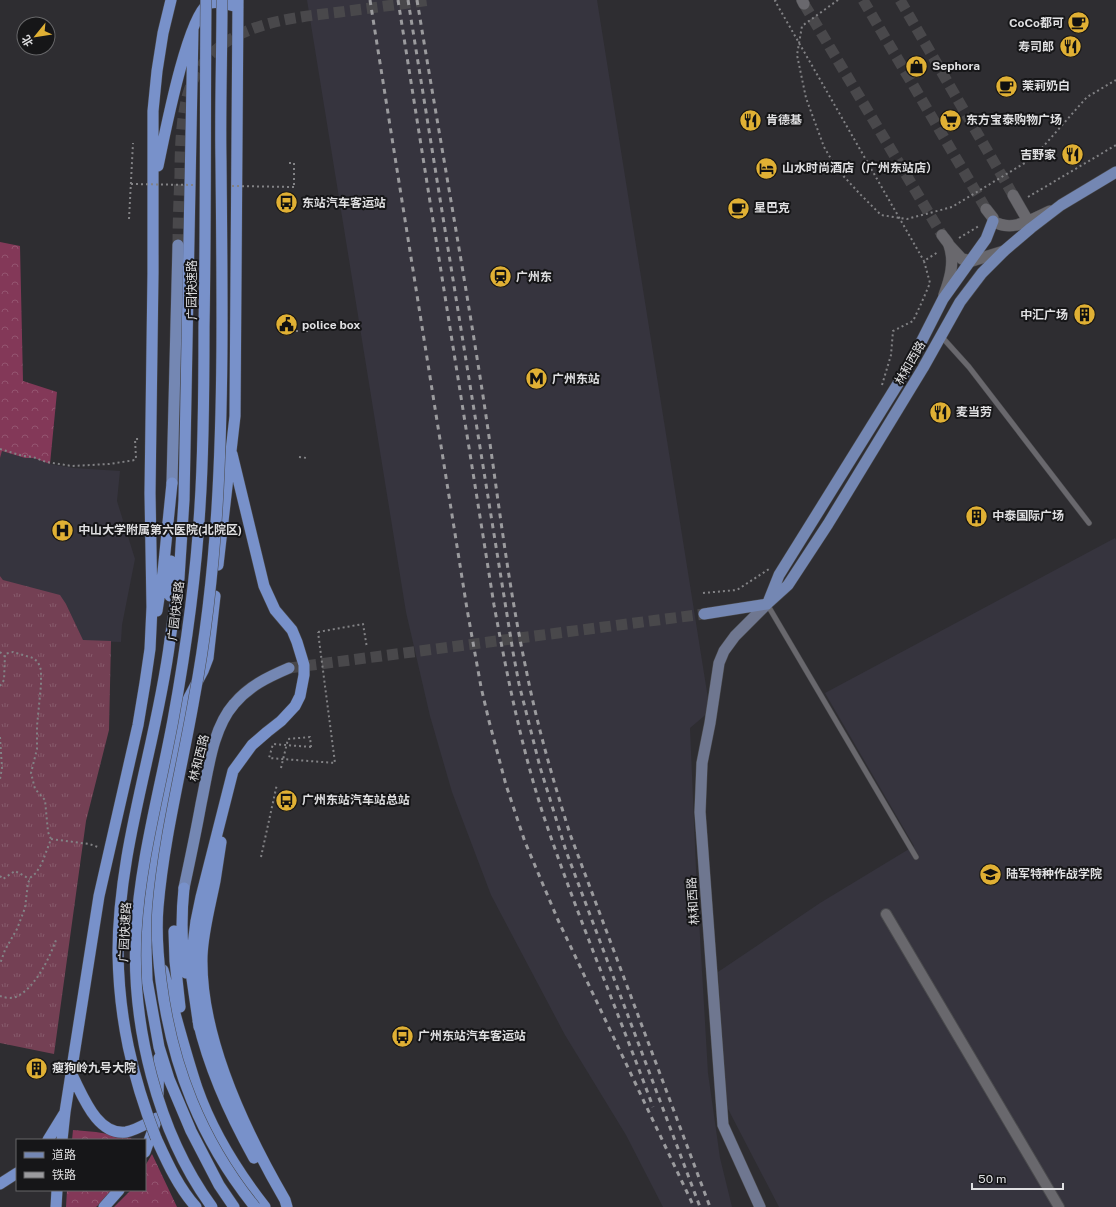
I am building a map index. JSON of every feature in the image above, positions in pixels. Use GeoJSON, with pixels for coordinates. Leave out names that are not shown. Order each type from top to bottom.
{"type":"FeatureCollection","features":[{"type":"Feature","properties":{"kind":"highway"},"geometry":{"type":"LineString","coordinates":[[150,649],[152,623],[151,439],[154,111],[162,33],[171,0]]}},
{"type":"Feature","properties":{"kind":"highway","name":"广园快速路"},"geometry":{"type":"LineString","coordinates":[[206,0],[203,459],[199,519],[189,618],[181,671],[149,839],[136,932],[136,956],[140,1011],[145,1049],[159,1102],[178,1147],[197,1185],[212,1207]]}},
{"type":"Feature","properties":{"kind":"highway"},"geometry":{"type":"LineString","coordinates":[[222,0],[222,390],[217,509],[210,592],[200,665],[166,845],[158,910],[158,938],[160,972],[169,1030],[176,1059],[199,1117],[220,1158],[255,1207]]}},
{"type":"Feature","properties":{"kind":"highway"},"geometry":{"type":"LineString","coordinates":[[154,181],[178,76],[199,14],[208,4],[238,3],[235,416],[208,658],[203,671],[186,703],[182,718],[158,833],[148,917],[146,948],[147,980],[159,1047],[169,1079],[191,1131],[220,1185],[234,1207]]}},
{"type":"Feature","properties":{"kind":"highway"},"geometry":{"type":"LineString","coordinates":[[193,29],[184,500],[179,578],[166,672],[147,758],[124,878],[119,927],[119,978],[126,1039],[133,1071],[143,1105],[169,1167],[196,1207]]}},
{"type":"Feature","properties":{"kind":"highway"},"geometry":{"type":"LineString","coordinates":[[199,1027],[192,979],[192,953],[196,921],[200,896],[233,771],[252,745],[281,722],[295,706],[300,696],[304,675],[303,660],[298,642],[292,630],[275,610],[264,586],[231,448]]}},
{"type":"Feature","properties":{"kind":"highway"},"geometry":{"type":"LineString","coordinates":[[170,640],[172,483]]}},
{"type":"Feature","properties":{"kind":"highway"},"geometry":{"type":"LineString","coordinates":[[62,1139],[99,896],[138,725],[164,572],[172,483]]}},
{"type":"Feature","properties":{"kind":"highway"},"geometry":{"type":"LineString","coordinates":[[233,771],[204,939],[203,972],[206,1002],[217,1047],[234,1098],[256,1146],[285,1200],[286,1207]]}},
{"type":"Feature","properties":{"kind":"highway"},"geometry":{"type":"LineString","coordinates":[[184,888],[181,915],[181,940],[186,971],[199,1027],[212,1067],[231,1113],[254,1159],[286,1207]]}},
{"type":"Feature","properties":{"kind":"highway"},"geometry":{"type":"LineString","coordinates":[[184,888],[177,911],[174,934],[175,961],[181,1014],[198,1088]]}},
{"type":"Feature","properties":{"kind":"highway"},"geometry":{"type":"LineString","coordinates":[[148,917],[198,1088],[226,1150],[265,1207]]}},
{"type":"Feature","properties":{"kind":"highway"},"geometry":{"type":"LineString","coordinates":[[146,1149],[157,1118],[159,1047]]}},
{"type":"Feature","properties":{"kind":"highway"},"geometry":{"type":"LineString","coordinates":[[71,1073],[97,1120],[108,1129],[117,1132],[126,1132],[157,1118]]}},
{"type":"Feature","properties":{"kind":"highway"},"geometry":{"type":"LineString","coordinates":[[49,1139],[65,1112]]}},
{"type":"Feature","properties":{"kind":"highway"},"geometry":{"type":"LineString","coordinates":[[0,1184],[16,1175]]}},
{"type":"Feature","properties":{"kind":"highway"},"geometry":{"type":"LineString","coordinates":[[56,1207],[57,1191]]}},
{"type":"Feature","properties":{"kind":"highway"},"geometry":{"type":"LineString","coordinates":[[104,1207],[118,1191]]}},
{"type":"Feature","properties":{"kind":"main road","name":"林和西路"},"geometry":{"type":"LineString","coordinates":[[760,1207],[723,1125],[700,812],[702,763],[719,664],[724,651],[735,636],[788,585],[824,530],[971,286],[1004,251],[1031,228],[1061,205],[1116,172]]}},
{"type":"Feature","properties":{"kind":"main road","name":"林和西路"},"geometry":{"type":"LineString","coordinates":[[767,604],[779,575],[903,375],[943,300],[986,239],[994,221]]}},
{"type":"Feature","properties":{"kind":"main road"},"geometry":{"type":"LineString","coordinates":[[172,483],[178,245]]}},
{"type":"Feature","properties":{"kind":"main road"},"geometry":{"type":"LineString","coordinates":[[704,614],[767,604]]}},
{"type":"Feature","properties":{"kind":"main road","name":"林和西路"},"geometry":{"type":"LineString","coordinates":[[184,888],[214,744],[224,719],[233,704],[247,690],[266,678],[289,668]]}},
{"type":"Feature","properties":{"kind":"street"},"geometry":{"type":"LineString","coordinates":[[1013,195],[1028,221]]}},
{"type":"Feature","properties":{"kind":"street"},"geometry":{"type":"LineString","coordinates":[[986,209],[994,221],[999,225],[1009,226],[1020,225],[1061,205]]}},
{"type":"Feature","properties":{"kind":"street"},"geometry":{"type":"LineString","coordinates":[[942,235],[962,259],[970,260],[1004,251]]}},
{"type":"Feature","properties":{"kind":"street"},"geometry":{"type":"LineString","coordinates":[[943,300],[951,276],[952,264],[949,245]]}},
{"type":"Feature","properties":{"kind":"street"},"geometry":{"type":"LineString","coordinates":[[886,914],[1059,1207]]}},
{"type":"Feature","properties":{"kind":"lane"},"geometry":{"type":"LineString","coordinates":[[940,336],[969,367],[1089,523]]}},
{"type":"Feature","properties":{"kind":"lane"},"geometry":{"type":"LineString","coordinates":[[767,604],[916,857]]}},
{"type":"Feature","properties":{"kind":"path"},"geometry":{"type":"LineString","coordinates":[[776,0],[775,1],[924,261]]}},
{"type":"Feature","properties":{"kind":"path"},"geometry":{"type":"LineString","coordinates":[[838,0],[802,26],[797,55],[806,98],[824,147],[837,169],[858,193],[881,215],[907,218],[952,207],[1033,158],[1087,97],[1116,80]]}},
{"type":"Feature","properties":{"kind":"path"},"geometry":{"type":"LineString","coordinates":[[129,219],[133,143]]}},
{"type":"Feature","properties":{"kind":"path"},"geometry":{"type":"LineString","coordinates":[[290,163],[294,163],[294,187]]}},
{"type":"Feature","properties":{"kind":"path"},"geometry":{"type":"LineString","coordinates":[[296,331],[310,331]]}},
{"type":"Feature","properties":{"kind":"path"},"geometry":{"type":"LineString","coordinates":[[881,390],[891,355]]}},
{"type":"Feature","properties":{"kind":"path"},"geometry":{"type":"LineString","coordinates":[[0,449],[23,456],[33,457],[46,462],[85,466],[135,460],[135,439],[151,439]]}},
{"type":"Feature","properties":{"kind":"path"},"geometry":{"type":"LineString","coordinates":[[299,457],[307,458]]}},
{"type":"Feature","properties":{"kind":"path"},"geometry":{"type":"LineString","coordinates":[[703,593],[737,590],[770,569]]}},
{"type":"Feature","properties":{"kind":"path"},"geometry":{"type":"LineString","coordinates":[[281,768],[288,739],[310,737],[311,747],[273,744],[269,758],[335,763],[318,632],[362,624],[367,648]]}},
{"type":"Feature","properties":{"kind":"path"},"geometry":{"type":"LineString","coordinates":[[0,652],[4,656],[4,680],[0,686]]}},
{"type":"Feature","properties":{"kind":"path"},"geometry":{"type":"LineString","coordinates":[[0,964],[17,929],[25,908],[28,883],[42,863],[51,839],[48,832],[45,800],[35,789],[31,773],[37,749],[41,670],[38,662],[34,658],[13,652],[5,654],[4,656]]}},
{"type":"Feature","properties":{"kind":"path"},"geometry":{"type":"LineString","coordinates":[[0,737],[2,768],[0,779]]}},
{"type":"Feature","properties":{"kind":"path"},"geometry":{"type":"LineString","coordinates":[[261,857],[278,784]]}},
{"type":"Feature","properties":{"kind":"path"},"geometry":{"type":"LineString","coordinates":[[51,839],[89,844],[109,850]]}},
{"type":"Feature","properties":{"kind":"path"},"geometry":{"type":"LineString","coordinates":[[0,876],[4,879],[15,872],[30,879]]}},
{"type":"Feature","properties":{"kind":"path"},"geometry":{"type":"LineString","coordinates":[[0,996],[7,998],[17,997],[33,984],[51,954],[56,940]]}},
{"type":"Feature","properties":{"kind":"shaded area","name":"广州东站"},"geometry":{"type":"Polygon","coordinates":[[[307,0],[597,0],[710,711],[690,728],[696,869],[708,1073],[720,1158],[732,1207],[663,1207],[626,1135],[565,1035],[491,895],[452,792],[430,716],[406,612],[307,0]]]}},
{"type":"Feature","properties":{"kind":"shaded area","name":"中山大学附属第六医院(北院区)"},"geometry":{"type":"Polygon","coordinates":[[[2,451],[25,458],[34,458],[50,464],[74,468],[120,471],[117,501],[135,559],[122,625],[121,642],[83,641],[66,604],[3,580],[0,576],[0,458],[2,451]]]}},
{"type":"Feature","properties":{"kind":"shaded area","name":"陆军特种作战学院"},"geometry":{"type":"Polygon","coordinates":[[[1115,538],[1116,1207],[779,1207],[727,1107],[718,972],[820,903],[914,846],[825,693],[1115,538]]]}},
{"type":"Feature","properties":{"kind":"green space"},"geometry":{"type":"Polygon","coordinates":[[[0,242],[20,246],[23,381],[57,392],[50,464],[34,458],[25,458],[2,451],[0,458],[0,242]]]}},
{"type":"Feature","properties":{"kind":"green space"},"geometry":{"type":"Polygon","coordinates":[[[0,576],[3,580],[60,595],[66,604],[83,640],[111,641],[109,730],[86,821],[54,1054],[0,1043],[0,576]]]}},
{"type":"Feature","properties":{"kind":"green space"},"geometry":{"type":"Polygon","coordinates":[[[73,1130],[96,1132],[132,1139],[72,1139],[73,1130]]]}},
{"type":"Feature","properties":{"kind":"green space"},"geometry":{"type":"Polygon","coordinates":[[[152,1154],[177,1207],[114,1207],[130,1191],[146,1191],[146,1164],[152,1154]]]}},
{"type":"Feature","properties":{"kind":"green space"},"geometry":{"type":"Polygon","coordinates":[[[67,1191],[112,1191],[96,1207],[66,1207],[67,1191]]]}},
{"type":"Feature","properties":{"kind":"tunnel"},"geometry":{"type":"LineString","coordinates":[[178,245],[181,145],[185,106],[197,73],[211,55],[228,41],[248,30],[270,23],[293,18],[431,0]]}},
{"type":"Feature","properties":{"kind":"tunnel"},"geometry":{"type":"LineString","coordinates":[[863,0],[986,209]]}},
{"type":"Feature","properties":{"kind":"tunnel"},"geometry":{"type":"LineString","coordinates":[[900,0],[1013,195]]}},
{"type":"Feature","properties":{"kind":"tunnel"},"geometry":{"type":"LineString","coordinates":[[804,4],[942,235]]}},
{"type":"Feature","properties":{"kind":"tunnel"},"geometry":{"type":"LineString","coordinates":[[289,668],[704,614]]}},
{"type":"Feature","properties":{"kind":"railway"},"geometry":{"type":"LineString","coordinates":[[370,0],[467,609],[481,687],[506,785],[525,842],[558,920],[694,1207]]}},
{"type":"Feature","properties":{"kind":"railway"},"geometry":{"type":"LineString","coordinates":[[398,0],[494,605],[515,710],[543,814],[583,924],[653,1107]]}},
{"type":"Feature","properties":{"kind":"railway"},"geometry":{"type":"LineString","coordinates":[[408,0],[519,684],[540,767],[566,851],[700,1207]]}},
{"type":"Feature","properties":{"kind":"railway"},"geometry":{"type":"LineString","coordinates":[[417,0],[473,335],[519,634],[540,732],[570,834],[710,1207]]}},
{"type":"Feature","properties":{"kind":"place","name":"CoCo都可"},"geometry":{"type":"Point","coordinates":[1079,23]}},
{"type":"Feature","properties":{"kind":"place","name":"寿司郎"},"geometry":{"type":"Point","coordinates":[1070,47]}},
{"type":"Feature","properties":{"kind":"place","name":"Sephora"},"geometry":{"type":"Point","coordinates":[917,66]}},
{"type":"Feature","properties":{"kind":"place","name":"茉莉奶白"},"geometry":{"type":"Point","coordinates":[1007,86]}},
{"type":"Feature","properties":{"kind":"place","name":"肯德基"},"geometry":{"type":"Point","coordinates":[751,120]}},
{"type":"Feature","properties":{"kind":"place","name":"东方宝泰购物广场"},"geometry":{"type":"Point","coordinates":[951,120]}},
{"type":"Feature","properties":{"kind":"place","name":"吉野家"},"geometry":{"type":"Point","coordinates":[1072,155]}},
{"type":"Feature","properties":{"kind":"place","name":"山水时尚酒店（广州东站店）"},"geometry":{"type":"Point","coordinates":[767,168]}},
{"type":"Feature","properties":{"kind":"place","name":"东站汽车客运站"},"geometry":{"type":"Point","coordinates":[286,203]}},
{"type":"Feature","properties":{"kind":"place","name":"星巴克"},"geometry":{"type":"Point","coordinates":[739,208]}},
{"type":"Feature","properties":{"kind":"place","name":"广州东"},"geometry":{"type":"Point","coordinates":[500,277]}},
{"type":"Feature","properties":{"kind":"place","name":"中汇广场"},"geometry":{"type":"Point","coordinates":[1084,315]}},
{"type":"Feature","properties":{"kind":"place","name":"police box"},"geometry":{"type":"Point","coordinates":[286,325]}},
{"type":"Feature","properties":{"kind":"place","name":"广州东站"},"geometry":{"type":"Point","coordinates":[537,379]}},
{"type":"Feature","properties":{"kind":"place","name":"麦当劳"},"geometry":{"type":"Point","coordinates":[940,412]}},
{"type":"Feature","properties":{"kind":"place","name":"中泰国际广场"},"geometry":{"type":"Point","coordinates":[977,516]}},
{"type":"Feature","properties":{"kind":"place","name":"中山大学附属第六医院(北院区)"},"geometry":{"type":"Point","coordinates":[63,530]}},
{"type":"Feature","properties":{"kind":"place","name":"广州东站汽车站总站"},"geometry":{"type":"Point","coordinates":[287,800]}},
{"type":"Feature","properties":{"kind":"place","name":"陆军特种作战学院"},"geometry":{"type":"Point","coordinates":[991,874]}},
{"type":"Feature","properties":{"kind":"place","name":"广州东站汽车客运站"},"geometry":{"type":"Point","coordinates":[402,1036]}},
{"type":"Feature","properties":{"kind":"place","name":"瘦狗岭九号大院"},"geometry":{"type":"Point","coordinates":[36,1068]}}]}
